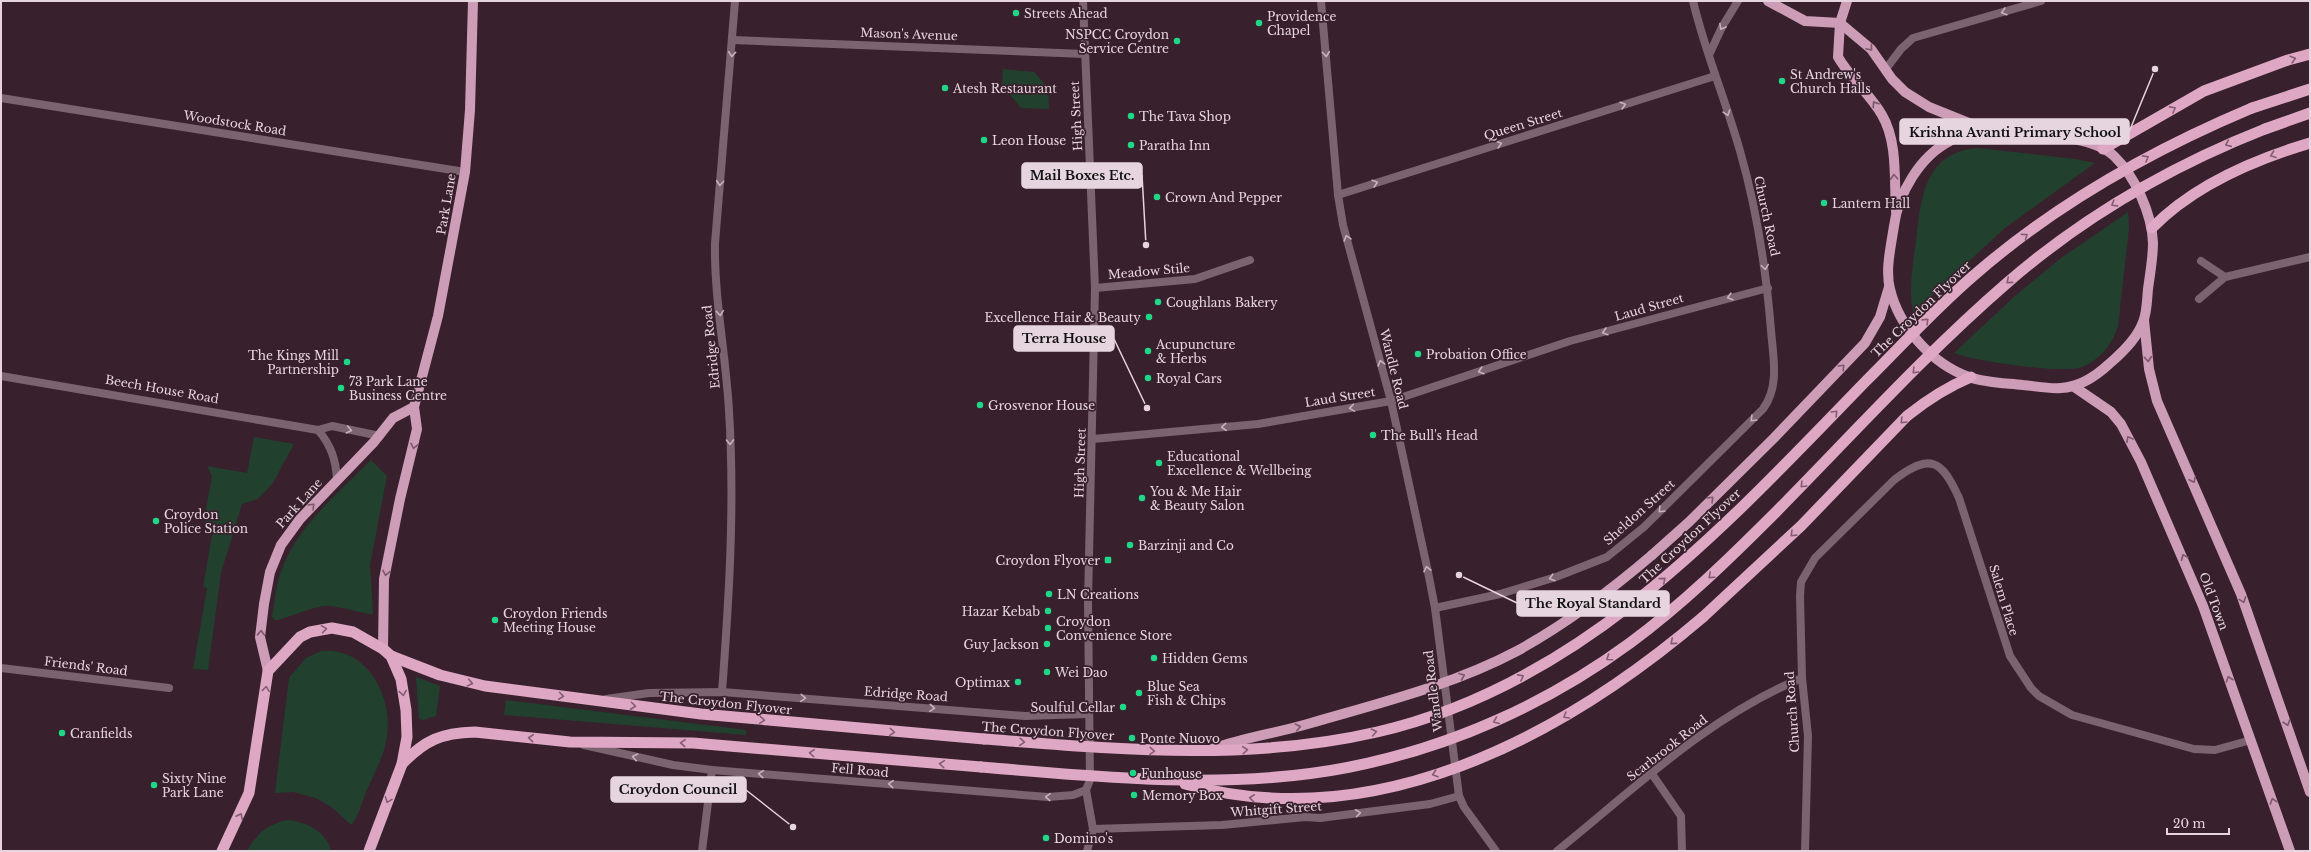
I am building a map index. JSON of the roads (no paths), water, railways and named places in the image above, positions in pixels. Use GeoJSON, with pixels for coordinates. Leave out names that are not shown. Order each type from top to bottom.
{"type":"FeatureCollection","features":[{"type":"Feature","properties":{"kind":"highway"},"geometry":{"type":"LineString","coordinates":[[2102,149],[2204,92],[2288,60],[2310,54]]}},
{"type":"Feature","properties":{"kind":"highway","name":"The Croydon Flyover"},"geometry":{"type":"LineString","coordinates":[[268,671],[300,637],[322,629],[332,628],[353,632],[387,652],[461,681],[594,701],[738,718],[1123,750],[1206,751],[1306,745],[1380,731],[1418,720],[1482,696],[1519,678],[1583,641],[1647,594],[1709,539],[1971,277],[2000,253],[2054,215],[2126,170],[2183,138],[2252,108],[2310,89]]}},
{"type":"Feature","properties":{"kind":"highway"},"geometry":{"type":"LineString","coordinates":[[402,764],[417,748],[432,739],[460,732],[570,742],[693,743],[981,767],[1171,780],[1244,780],[1316,772],[1380,760],[1430,746],[1479,729],[1512,714],[1572,682],[1632,642],[1713,574],[1953,333],[2035,260],[2094,216],[2135,191],[2229,143],[2310,114]]}},
{"type":"Feature","properties":{"kind":"highway"},"geometry":{"type":"LineString","coordinates":[[2152,228],[2181,202],[2205,187],[2269,157],[2310,143]]}},
{"type":"Feature","properties":{"kind":"highway"},"geometry":{"type":"LineString","coordinates":[[1171,780],[1228,795],[1276,800],[1326,799],[1376,790],[1433,775],[1509,746],[1576,710],[1648,662],[1703,616],[1801,526],[1907,416],[1925,401],[1942,390],[1971,377]]}},
{"type":"Feature","properties":{"kind":"highway"},"geometry":{"type":"LineString","coordinates":[[369,851],[402,764],[407,737],[406,710],[401,679],[387,652]]}},
{"type":"Feature","properties":{"kind":"highway"},"geometry":{"type":"LineString","coordinates":[[222,851],[249,793],[268,671]]}},
{"type":"Feature","properties":{"kind":"main road","name":"Park Lane"},"geometry":{"type":"LineString","coordinates":[[387,652],[384,579],[400,499],[418,429],[414,408],[438,316],[465,172],[470,110],[473,1]]}},
{"type":"Feature","properties":{"kind":"main road"},"geometry":{"type":"LineString","coordinates":[[1768,1],[1805,21],[1840,23],[1866,43],[1898,86],[1920,102],[1992,133]]}},
{"type":"Feature","properties":{"kind":"main road"},"geometry":{"type":"LineString","coordinates":[[1206,751],[1237,740],[1309,724],[1420,690],[1485,666],[1516,652],[1570,618],[1618,584],[1652,555],[1689,522],[1774,438],[1865,343],[1880,317],[1889,287],[1889,269],[1896,214],[1889,131],[1885,119],[1874,102],[1838,57],[1840,23],[1847,1]]}},
{"type":"Feature","properties":{"kind":"main road"},"geometry":{"type":"LineString","coordinates":[[1896,214],[1905,191],[1926,160],[1951,140],[1970,135],[1992,133],[2071,139],[2102,149],[2113,156],[2131,179],[2144,204],[2152,228],[2152,260],[2144,320],[2150,376],[2156,401],[2241,594],[2310,792]]}},
{"type":"Feature","properties":{"kind":"main road"},"geometry":{"type":"LineString","coordinates":[[1889,287],[1896,309],[1904,325],[1923,346],[1943,364],[1971,377],[1987,381],[2048,388],[2073,386],[2097,375],[2131,342],[2144,320]]}},
{"type":"Feature","properties":{"kind":"main road","name":"Old Town"},"geometry":{"type":"LineString","coordinates":[[2073,386],[2111,412],[2121,424],[2141,462],[2200,598],[2290,851]]}},
{"type":"Feature","properties":{"kind":"main road","name":"Park Lane"},"geometry":{"type":"LineString","coordinates":[[268,671],[260,637],[266,586],[274,558],[288,533],[380,436],[393,418],[414,408]]}},
{"type":"Feature","properties":{"kind":"street","name":"Edridge Road"},"geometry":{"type":"LineString","coordinates":[[722,692],[730,574],[730,449],[727,375],[715,268],[715,243],[733,40],[735,1]]}},
{"type":"Feature","properties":{"kind":"street","name":"High Street"},"geometry":{"type":"LineString","coordinates":[[1083,1],[1095,288],[1093,439],[1089,542],[1088,714],[1090,780],[1086,790],[1093,829],[1087,851]]}},
{"type":"Feature","properties":{"kind":"street","name":"Wandle Road"},"geometry":{"type":"LineString","coordinates":[[1321,1],[1338,195],[1343,225],[1391,401],[1435,608],[1459,796],[1464,807],[1496,851]]}},
{"type":"Feature","properties":{"kind":"street","name":"Church Road"},"geometry":{"type":"LineString","coordinates":[[1693,1],[1700,29],[1748,182],[1763,252],[1768,288],[1774,387]]}},
{"type":"Feature","properties":{"kind":"street"},"geometry":{"type":"LineString","coordinates":[[1709,55],[1722,27],[1738,1]]}},
{"type":"Feature","properties":{"kind":"street"},"geometry":{"type":"LineString","coordinates":[[1885,70],[1901,49],[1913,38],[2041,1]]}},
{"type":"Feature","properties":{"kind":"street","name":"Mason's Avenue"},"geometry":{"type":"LineString","coordinates":[[733,40],[1085,54]]}},
{"type":"Feature","properties":{"kind":"street","name":"Queen Street"},"geometry":{"type":"LineString","coordinates":[[1338,195],[1715,76]]}},
{"type":"Feature","properties":{"kind":"street","name":"Woodstock Road"},"geometry":{"type":"LineString","coordinates":[[1,98],[465,172]]}},
{"type":"Feature","properties":{"kind":"street"},"geometry":{"type":"LineString","coordinates":[[2199,299],[2225,277],[2310,257]]}},
{"type":"Feature","properties":{"kind":"street","name":"Meadow Stile"},"geometry":{"type":"LineString","coordinates":[[1095,288],[1195,279],[1250,260]]}},
{"type":"Feature","properties":{"kind":"street"},"geometry":{"type":"LineString","coordinates":[[2201,260],[2225,277]]}},
{"type":"Feature","properties":{"kind":"street","name":"Laud Street"},"geometry":{"type":"LineString","coordinates":[[1093,439],[1258,424],[1391,401],[1570,341],[1768,288]]}},
{"type":"Feature","properties":{"kind":"street","name":"Beech House Road"},"geometry":{"type":"LineString","coordinates":[[1,376],[133,397],[318,430],[332,426],[380,436]]}},
{"type":"Feature","properties":{"kind":"street","name":"Sheldon Street"},"geometry":{"type":"LineString","coordinates":[[1435,608],[1500,594],[1556,577],[1607,557],[1644,527],[1763,409],[1774,387]]}},
{"type":"Feature","properties":{"kind":"street"},"geometry":{"type":"LineString","coordinates":[[318,430],[327,440],[332,451],[337,480]]}},
{"type":"Feature","properties":{"kind":"street","name":"Salem Place"},"geometry":{"type":"LineString","coordinates":[[1805,573],[1815,558],[1894,480],[1914,467],[1931,463],[1936,464],[1946,471],[1959,498],[2010,656],[2023,678],[2039,696],[2072,715],[2194,749],[2215,750],[2251,740]]}},
{"type":"Feature","properties":{"kind":"street","name":"Church Road"},"geometry":{"type":"LineString","coordinates":[[1805,573],[1800,596],[1802,678],[1808,736],[1805,851]]}},
{"type":"Feature","properties":{"kind":"street","name":"Friends' Road"},"geometry":{"type":"LineString","coordinates":[[1,668],[169,688]]}},
{"type":"Feature","properties":{"kind":"street","name":"Scarbrook Road"},"geometry":{"type":"LineString","coordinates":[[1557,851],[1709,730],[1763,695],[1802,678]]}},
{"type":"Feature","properties":{"kind":"street","name":"Edridge Road"},"geometry":{"type":"LineString","coordinates":[[594,701],[649,693],[722,692],[1025,716],[1088,714]]}},
{"type":"Feature","properties":{"kind":"street","name":"Fell Road"},"geometry":{"type":"LineString","coordinates":[[570,742],[673,765],[712,770],[1048,797],[1073,795],[1086,790]]}},
{"type":"Feature","properties":{"kind":"street"},"geometry":{"type":"LineString","coordinates":[[702,851],[712,770]]}},
{"type":"Feature","properties":{"kind":"street"},"geometry":{"type":"LineString","coordinates":[[1652,774],[1681,816],[1683,827],[1682,851]]}},
{"type":"Feature","properties":{"kind":"street","name":"Whitgift Street"},"geometry":{"type":"LineString","coordinates":[[1093,829],[1270,822],[1305,817],[1320,818],[1430,804],[1459,796]]}},
{"type":"Feature","properties":{"kind":"place","name":"Streets Ahead"},"geometry":{"type":"Point","coordinates":[1016,13]}},
{"type":"Feature","properties":{"kind":"place","name":"Providence Chapel"},"geometry":{"type":"Point","coordinates":[1259,23]}},
{"type":"Feature","properties":{"kind":"place","name":"NSPCC Croydon Service Centre"},"geometry":{"type":"Point","coordinates":[1177,41]}},
{"type":"Feature","properties":{"kind":"place","name":"Krishna Avanti Primary School"},"geometry":{"type":"Point","coordinates":[2155,69]}},
{"type":"Feature","properties":{"kind":"place","name":"St Andrew's Church Halls"},"geometry":{"type":"Point","coordinates":[1782,81]}},
{"type":"Feature","properties":{"kind":"place","name":"Atesh Restaurant"},"geometry":{"type":"Point","coordinates":[945,88]}},
{"type":"Feature","properties":{"kind":"place","name":"The Tava Shop"},"geometry":{"type":"Point","coordinates":[1131,116]}},
{"type":"Feature","properties":{"kind":"place","name":"Leon House"},"geometry":{"type":"Point","coordinates":[984,140]}},
{"type":"Feature","properties":{"kind":"place","name":"Paratha Inn"},"geometry":{"type":"Point","coordinates":[1131,145]}},
{"type":"Feature","properties":{"kind":"place","name":"Crown And Pepper"},"geometry":{"type":"Point","coordinates":[1157,197]}},
{"type":"Feature","properties":{"kind":"place","name":"Lantern Hall"},"geometry":{"type":"Point","coordinates":[1824,203]}},
{"type":"Feature","properties":{"kind":"place","name":"Mail Boxes Etc."},"geometry":{"type":"Point","coordinates":[1146,245]}},
{"type":"Feature","properties":{"kind":"place","name":"Coughlans Bakery"},"geometry":{"type":"Point","coordinates":[1158,302]}},
{"type":"Feature","properties":{"kind":"place","name":"Excellence Hair & Beauty"},"geometry":{"type":"Point","coordinates":[1149,317]}},
{"type":"Feature","properties":{"kind":"place","name":"Acupuncture & Herbs"},"geometry":{"type":"Point","coordinates":[1148,351]}},
{"type":"Feature","properties":{"kind":"place","name":"Probation Office"},"geometry":{"type":"Point","coordinates":[1418,354]}},
{"type":"Feature","properties":{"kind":"place","name":"The Kings Mill Partnership"},"geometry":{"type":"Point","coordinates":[347,362]}},
{"type":"Feature","properties":{"kind":"place","name":"Royal Cars"},"geometry":{"type":"Point","coordinates":[1148,378]}},
{"type":"Feature","properties":{"kind":"place","name":"73 Park Lane Business Centre"},"geometry":{"type":"Point","coordinates":[341,388]}},
{"type":"Feature","properties":{"kind":"place","name":"Grosvenor House"},"geometry":{"type":"Point","coordinates":[980,405]}},
{"type":"Feature","properties":{"kind":"place","name":"Terra House"},"geometry":{"type":"Point","coordinates":[1147,408]}},
{"type":"Feature","properties":{"kind":"place","name":"The Bull's Head"},"geometry":{"type":"Point","coordinates":[1373,435]}},
{"type":"Feature","properties":{"kind":"place","name":"Educational Excellence & Wellbeing"},"geometry":{"type":"Point","coordinates":[1159,463]}},
{"type":"Feature","properties":{"kind":"place","name":"You & Me Hair & Beauty Salon"},"geometry":{"type":"Point","coordinates":[1142,498]}},
{"type":"Feature","properties":{"kind":"place","name":"Croydon Police Station"},"geometry":{"type":"Point","coordinates":[156,521]}},
{"type":"Feature","properties":{"kind":"place","name":"Barzinji and Co"},"geometry":{"type":"Point","coordinates":[1130,545]}},
{"type":"Feature","properties":{"kind":"place","name":"Croydon Flyover"},"geometry":{"type":"Point","coordinates":[1108,560]}},
{"type":"Feature","properties":{"kind":"place","name":"The Royal Standard"},"geometry":{"type":"Point","coordinates":[1459,575]}},
{"type":"Feature","properties":{"kind":"place","name":"LN Creations"},"geometry":{"type":"Point","coordinates":[1049,594]}},
{"type":"Feature","properties":{"kind":"place","name":"Hazar Kebab"},"geometry":{"type":"Point","coordinates":[1048,611]}},
{"type":"Feature","properties":{"kind":"place","name":"Croydon Friends Meeting House"},"geometry":{"type":"Point","coordinates":[495,620]}},
{"type":"Feature","properties":{"kind":"place","name":"Croydon Convenience Store"},"geometry":{"type":"Point","coordinates":[1048,628]}},
{"type":"Feature","properties":{"kind":"place","name":"Guy Jackson"},"geometry":{"type":"Point","coordinates":[1047,644]}},
{"type":"Feature","properties":{"kind":"place","name":"Hidden Gems"},"geometry":{"type":"Point","coordinates":[1154,658]}},
{"type":"Feature","properties":{"kind":"place","name":"Wei Dao"},"geometry":{"type":"Point","coordinates":[1047,672]}},
{"type":"Feature","properties":{"kind":"place","name":"Optimax"},"geometry":{"type":"Point","coordinates":[1018,682]}},
{"type":"Feature","properties":{"kind":"place","name":"Blue Sea Fish & Chips"},"geometry":{"type":"Point","coordinates":[1139,693]}},
{"type":"Feature","properties":{"kind":"place","name":"Soulful Cellar"},"geometry":{"type":"Point","coordinates":[1123,707]}},
{"type":"Feature","properties":{"kind":"place","name":"Cranfields"},"geometry":{"type":"Point","coordinates":[62,733]}},
{"type":"Feature","properties":{"kind":"place","name":"Ponte Nuovo"},"geometry":{"type":"Point","coordinates":[1132,738]}},
{"type":"Feature","properties":{"kind":"place","name":"Funhouse"},"geometry":{"type":"Point","coordinates":[1133,773]}},
{"type":"Feature","properties":{"kind":"place","name":"Sixty Nine Park Lane"},"geometry":{"type":"Point","coordinates":[154,785]}},
{"type":"Feature","properties":{"kind":"place","name":"Memory Box"},"geometry":{"type":"Point","coordinates":[1134,795]}},
{"type":"Feature","properties":{"kind":"place","name":"Croydon Council"},"geometry":{"type":"Point","coordinates":[793,827]}},
{"type":"Feature","properties":{"kind":"place","name":"Domino's"},"geometry":{"type":"Point","coordinates":[1046,838]}}]}
